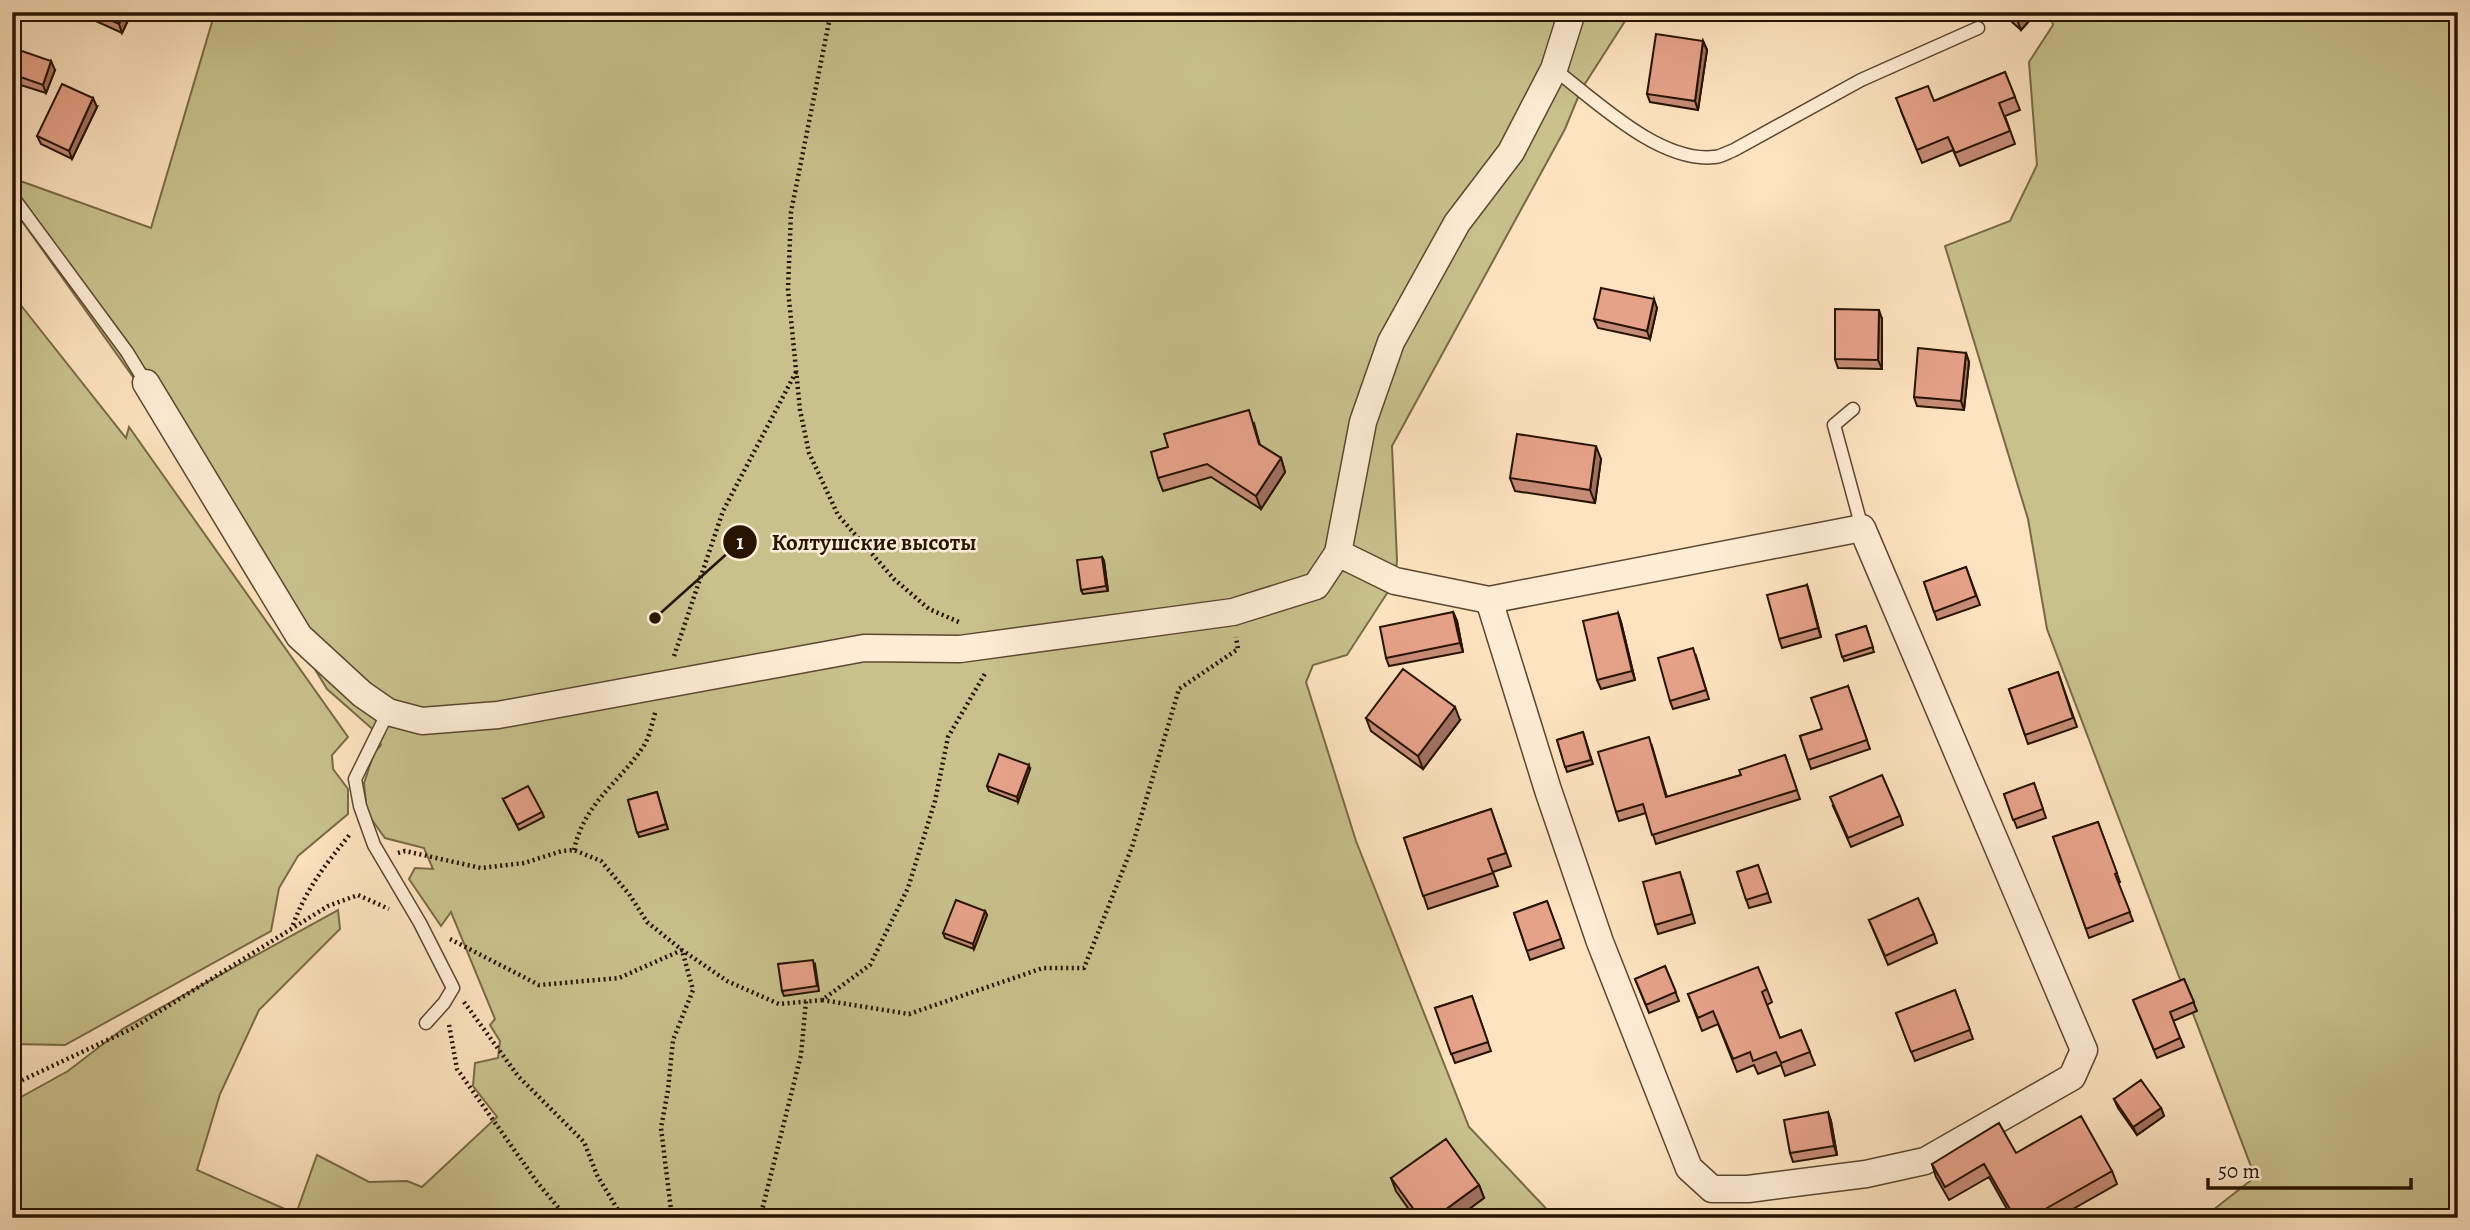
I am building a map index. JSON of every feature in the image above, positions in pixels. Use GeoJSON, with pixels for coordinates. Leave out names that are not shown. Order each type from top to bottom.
{"type":"FeatureCollection","features":[{"type":"Feature","properties":{"kind":"street"},"geometry":{"type":"LineString","coordinates":[[146,383],[299,636],[362,694],[388,712],[422,721],[498,715],[864,648],[960,649],[1233,612],[1316,586],[1338,553],[1363,422],[1391,342],[1457,223],[1511,152],[1554,69],[1572,12]]}},
{"type":"Feature","properties":{"kind":"street"},"geometry":{"type":"LineString","coordinates":[[1338,553],[1395,581],[1489,600],[1862,528],[2084,1050],[2072,1077],[1925,1161],[1866,1174],[1748,1189],[1712,1189],[1689,1168],[1600,942],[1548,790],[1489,600]]}},
{"type":"Feature","properties":{"kind":"lane"},"geometry":{"type":"LineString","coordinates":[[12,29],[17,12]]}},
{"type":"Feature","properties":{"kind":"lane"},"geometry":{"type":"LineString","coordinates":[[1554,69],[1650,142],[1682,155],[1715,158],[1861,80],[1978,28]]}},
{"type":"Feature","properties":{"kind":"lane"},"geometry":{"type":"LineString","coordinates":[[12,197],[127,352],[146,383]]}},
{"type":"Feature","properties":{"kind":"lane"},"geometry":{"type":"LineString","coordinates":[[1853,409],[1834,425],[1862,528]]}},
{"type":"Feature","properties":{"kind":"lane"},"geometry":{"type":"LineString","coordinates":[[388,712],[355,779],[374,845],[420,923],[453,988],[426,1023]]}},
{"type":"Feature","properties":{"kind":"path"},"geometry":{"type":"LineString","coordinates":[[831,12],[790,212],[788,289],[800,410],[809,453],[838,515],[903,587],[929,609],[967,626]]}},
{"type":"Feature","properties":{"kind":"path"},"geometry":{"type":"LineString","coordinates":[[575,850],[577,836],[589,810],[645,745],[723,512],[796,371]]}},
{"type":"Feature","properties":{"kind":"path"},"geometry":{"type":"LineString","coordinates":[[382,858],[405,851],[481,868],[524,863],[562,851],[575,850],[601,861],[629,894],[647,922],[682,950],[727,981],[779,1004],[822,1000],[909,1014],[1043,968],[1084,968],[1132,847],[1179,689],[1238,649],[1233,612]]}},
{"type":"Feature","properties":{"kind":"path"},"geometry":{"type":"LineString","coordinates":[[822,1000],[870,965],[908,888],[935,801],[948,737],[1005,643]]}},
{"type":"Feature","properties":{"kind":"path"},"geometry":{"type":"LineString","coordinates":[[293,926],[302,898],[320,871],[364,817]]}},
{"type":"Feature","properties":{"kind":"path"},"geometry":{"type":"LineString","coordinates":[[12,1085],[133,1028],[293,926],[328,906],[358,895],[420,923],[539,985],[619,978],[682,950]]}},
{"type":"Feature","properties":{"kind":"path"},"geometry":{"type":"LineString","coordinates":[[673,1218],[660,1128],[668,1090],[673,1040],[693,990],[682,950]]}},
{"type":"Feature","properties":{"kind":"path"},"geometry":{"type":"LineString","coordinates":[[453,988],[497,1044],[518,1076],[584,1142],[597,1175],[618,1210],[626,1218]]}},
{"type":"Feature","properties":{"kind":"path"},"geometry":{"type":"LineString","coordinates":[[760,1218],[798,1069],[806,1001]]}},
{"type":"Feature","properties":{"kind":"path"},"geometry":{"type":"LineString","coordinates":[[444,1003],[457,1069],[537,1182],[567,1218]]}},
{"type":"Feature","properties":{"kind":"shaded area"},"geometry":{"type":"Polygon","coordinates":[[[215,12],[1646,12],[1629,15],[1581,90],[1565,129],[1392,446],[1397,560],[1395,581],[1347,655],[1313,665],[1306,682],[1356,841],[1469,1127],[1555,1218],[12,1218],[12,1102],[68,1071],[124,1028],[338,910],[340,929],[259,1010],[220,1094],[197,1170],[296,1214],[317,1155],[369,1182],[407,1181],[422,1187],[497,1117],[473,1086],[475,1063],[498,1058],[500,1041],[490,1025],[495,1019],[451,912],[441,926],[409,879],[415,868],[433,869],[424,848],[385,838],[367,813],[364,783],[374,753],[381,745],[377,733],[327,689],[165,422],[12,207],[12,178],[151,228],[215,12]]]}},
{"type":"Feature","properties":{"kind":"shaded area"},"geometry":{"type":"Polygon","coordinates":[[[2050,12],[2458,12],[2458,1218],[2203,1218],[2255,1177],[2047,629],[2028,519],[1945,246],[2010,221],[2037,165],[2029,62],[2053,25],[2050,12]]]}},
{"type":"Feature","properties":{"kind":"shaded area"},"geometry":{"type":"Polygon","coordinates":[[[12,294],[126,438],[129,427],[348,737],[332,755],[333,769],[348,789],[348,814],[298,856],[279,888],[271,931],[65,1045],[12,1044],[12,294]]]}},
{"type":"Feature","properties":{"kind":"building"},"geometry":{"type":"Polygon","coordinates":[[[92,12],[124,12],[119,24],[92,12]]]}},
{"type":"Feature","properties":{"kind":"building"},"geometry":{"type":"Polygon","coordinates":[[[1656,34],[1703,41],[1695,101],[1647,94],[1656,34]]]}},
{"type":"Feature","properties":{"kind":"building"},"geometry":{"type":"Polygon","coordinates":[[[19,50],[51,61],[43,85],[12,74],[19,50]]]}},
{"type":"Feature","properties":{"kind":"building"},"geometry":{"type":"Polygon","coordinates":[[[2005,72],[2015,97],[1999,103],[2010,131],[1955,153],[1948,137],[1917,150],[1896,98],[1928,86],[1934,101],[2005,72]]]}},
{"type":"Feature","properties":{"kind":"building"},"geometry":{"type":"Polygon","coordinates":[[[62,84],[93,98],[69,151],[37,136],[62,84]]]}},
{"type":"Feature","properties":{"kind":"building"},"geometry":{"type":"Polygon","coordinates":[[[1601,288],[1654,299],[1647,331],[1594,319],[1601,288]]]}},
{"type":"Feature","properties":{"kind":"building"},"geometry":{"type":"Polygon","coordinates":[[[1835,309],[1879,310],[1878,360],[1835,359],[1835,309]]]}},
{"type":"Feature","properties":{"kind":"building"},"geometry":{"type":"Polygon","coordinates":[[[1918,348],[1966,353],[1961,401],[1914,397],[1918,348]]]}},
{"type":"Feature","properties":{"kind":"building"},"geometry":{"type":"Polygon","coordinates":[[[1249,410],[1259,444],[1281,458],[1256,496],[1207,464],[1158,478],[1151,452],[1168,447],[1164,434],[1249,410]]]}},
{"type":"Feature","properties":{"kind":"building"},"geometry":{"type":"Polygon","coordinates":[[[1517,434],[1596,446],[1590,490],[1510,478],[1517,434]]]}},
{"type":"Feature","properties":{"kind":"building"},"geometry":{"type":"Polygon","coordinates":[[[1102,557],[1106,586],[1081,590],[1077,560],[1102,557]]]}},
{"type":"Feature","properties":{"kind":"building"},"geometry":{"type":"Polygon","coordinates":[[[1966,567],[1976,596],[1934,612],[1924,582],[1966,567]]]}},
{"type":"Feature","properties":{"kind":"building"},"geometry":{"type":"Polygon","coordinates":[[[1807,585],[1818,628],[1779,639],[1767,595],[1807,585]]]}},
{"type":"Feature","properties":{"kind":"building"},"geometry":{"type":"Polygon","coordinates":[[[1453,612],[1460,643],[1386,658],[1380,627],[1453,612]]]}},
{"type":"Feature","properties":{"kind":"building"},"geometry":{"type":"Polygon","coordinates":[[[1618,613],[1632,671],[1597,680],[1583,621],[1618,613]]]}},
{"type":"Feature","properties":{"kind":"building"},"geometry":{"type":"Polygon","coordinates":[[[1866,626],[1873,647],[1842,657],[1836,635],[1866,626]]]}},
{"type":"Feature","properties":{"kind":"building"},"geometry":{"type":"Polygon","coordinates":[[[1693,648],[1706,690],[1670,701],[1658,658],[1693,648]]]}},
{"type":"Feature","properties":{"kind":"building"},"geometry":{"type":"Polygon","coordinates":[[[1403,669],[1455,707],[1418,756],[1366,718],[1403,669]]]}},
{"type":"Feature","properties":{"kind":"building"},"geometry":{"type":"Polygon","coordinates":[[[2058,672],[2073,718],[2025,735],[2009,689],[2058,672]]]}},
{"type":"Feature","properties":{"kind":"building"},"geometry":{"type":"Polygon","coordinates":[[[1848,686],[1867,740],[1808,760],[1800,736],[1822,729],[1811,698],[1848,686]]]}},
{"type":"Feature","properties":{"kind":"building"},"geometry":{"type":"Polygon","coordinates":[[[1583,732],[1591,760],[1565,767],[1557,740],[1583,732]]]}},
{"type":"Feature","properties":{"kind":"building"},"geometry":{"type":"Polygon","coordinates":[[[1649,737],[1666,797],[1741,775],[1739,770],[1785,755],[1797,790],[1652,835],[1643,804],[1616,812],[1598,752],[1649,737]]]}},
{"type":"Feature","properties":{"kind":"building"},"geometry":{"type":"Polygon","coordinates":[[[999,754],[1029,765],[1017,797],[987,786],[999,754]]]}},
{"type":"Feature","properties":{"kind":"building"},"geometry":{"type":"Polygon","coordinates":[[[1882,775],[1900,816],[1848,838],[1830,797],[1882,775]]]}},
{"type":"Feature","properties":{"kind":"building"},"geometry":{"type":"Polygon","coordinates":[[[2034,783],[2043,809],[2013,820],[2004,794],[2034,783]]]}},
{"type":"Feature","properties":{"kind":"building"},"geometry":{"type":"Polygon","coordinates":[[[528,786],[542,812],[517,825],[503,799],[528,786]]]}},
{"type":"Feature","properties":{"kind":"building"},"geometry":{"type":"Polygon","coordinates":[[[657,792],[666,824],[637,833],[628,800],[657,792]]]}},
{"type":"Feature","properties":{"kind":"building"},"geometry":{"type":"Polygon","coordinates":[[[1491,809],[1506,853],[1488,859],[1493,873],[1423,896],[1404,838],[1491,809]]]}},
{"type":"Feature","properties":{"kind":"building"},"geometry":{"type":"Polygon","coordinates":[[[2098,822],[2130,912],[2086,929],[2053,837],[2098,822]]]}},
{"type":"Feature","properties":{"kind":"building"},"geometry":{"type":"Polygon","coordinates":[[[1758,865],[1768,893],[1746,900],[1737,872],[1758,865]]]}},
{"type":"Feature","properties":{"kind":"building"},"geometry":{"type":"Polygon","coordinates":[[[1680,872],[1692,914],[1655,925],[1643,882],[1680,872]]]}},
{"type":"Feature","properties":{"kind":"building"},"geometry":{"type":"Polygon","coordinates":[[[1918,898],[1934,934],[1885,956],[1869,920],[1918,898]]]}},
{"type":"Feature","properties":{"kind":"building"},"geometry":{"type":"Polygon","coordinates":[[[956,900],[985,911],[973,944],[943,933],[956,900]]]}},
{"type":"Feature","properties":{"kind":"building"},"geometry":{"type":"Polygon","coordinates":[[[1547,901],[1561,939],[1527,951],[1514,913],[1547,901]]]}},
{"type":"Feature","properties":{"kind":"building"},"geometry":{"type":"Polygon","coordinates":[[[813,960],[817,986],[782,991],[778,964],[813,960]]]}},
{"type":"Feature","properties":{"kind":"building"},"geometry":{"type":"Polygon","coordinates":[[[1665,966],[1676,992],[1646,1005],[1635,979],[1665,966]]]}},
{"type":"Feature","properties":{"kind":"building"},"geometry":{"type":"Polygon","coordinates":[[[1758,967],[1767,989],[1762,992],[1780,1038],[1801,1030],[1810,1052],[1781,1063],[1776,1052],[1753,1061],[1750,1052],[1733,1059],[1713,1011],[1698,1018],[1688,994],[1758,967]]]}},
{"type":"Feature","properties":{"kind":"building"},"geometry":{"type":"Polygon","coordinates":[[[2184,979],[2194,1002],[2170,1012],[2180,1038],[2154,1050],[2133,1000],[2184,979]]]}},
{"type":"Feature","properties":{"kind":"building"},"geometry":{"type":"Polygon","coordinates":[[[1955,990],[1970,1030],[1911,1052],[1896,1013],[1955,990]]]}},
{"type":"Feature","properties":{"kind":"building"},"geometry":{"type":"Polygon","coordinates":[[[1472,996],[1488,1042],[1451,1054],[1435,1008],[1472,996]]]}},
{"type":"Feature","properties":{"kind":"building"},"geometry":{"type":"Polygon","coordinates":[[[2141,1080],[2161,1108],[2133,1127],[2114,1099],[2141,1080]]]}},
{"type":"Feature","properties":{"kind":"building"},"geometry":{"type":"Polygon","coordinates":[[[1828,1112],[1834,1146],[1790,1153],[1784,1120],[1828,1112]]]}},
{"type":"Feature","properties":{"kind":"building"},"geometry":{"type":"Polygon","coordinates":[[[2081,1116],[2112,1171],[2047,1208],[2053,1218],[2015,1218],[1984,1164],[1945,1187],[1932,1164],[1999,1123],[2016,1153],[2081,1116]]]}},
{"type":"Feature","properties":{"kind":"building"},"geometry":{"type":"Polygon","coordinates":[[[1446,1139],[1479,1185],[1434,1218],[1420,1218],[1391,1178],[1446,1139]]]}},
{"type":"Feature","properties":{"kind":"place","name":"Колтушские высоты"},"geometry":{"type":"Point","coordinates":[655,618]}}]}
